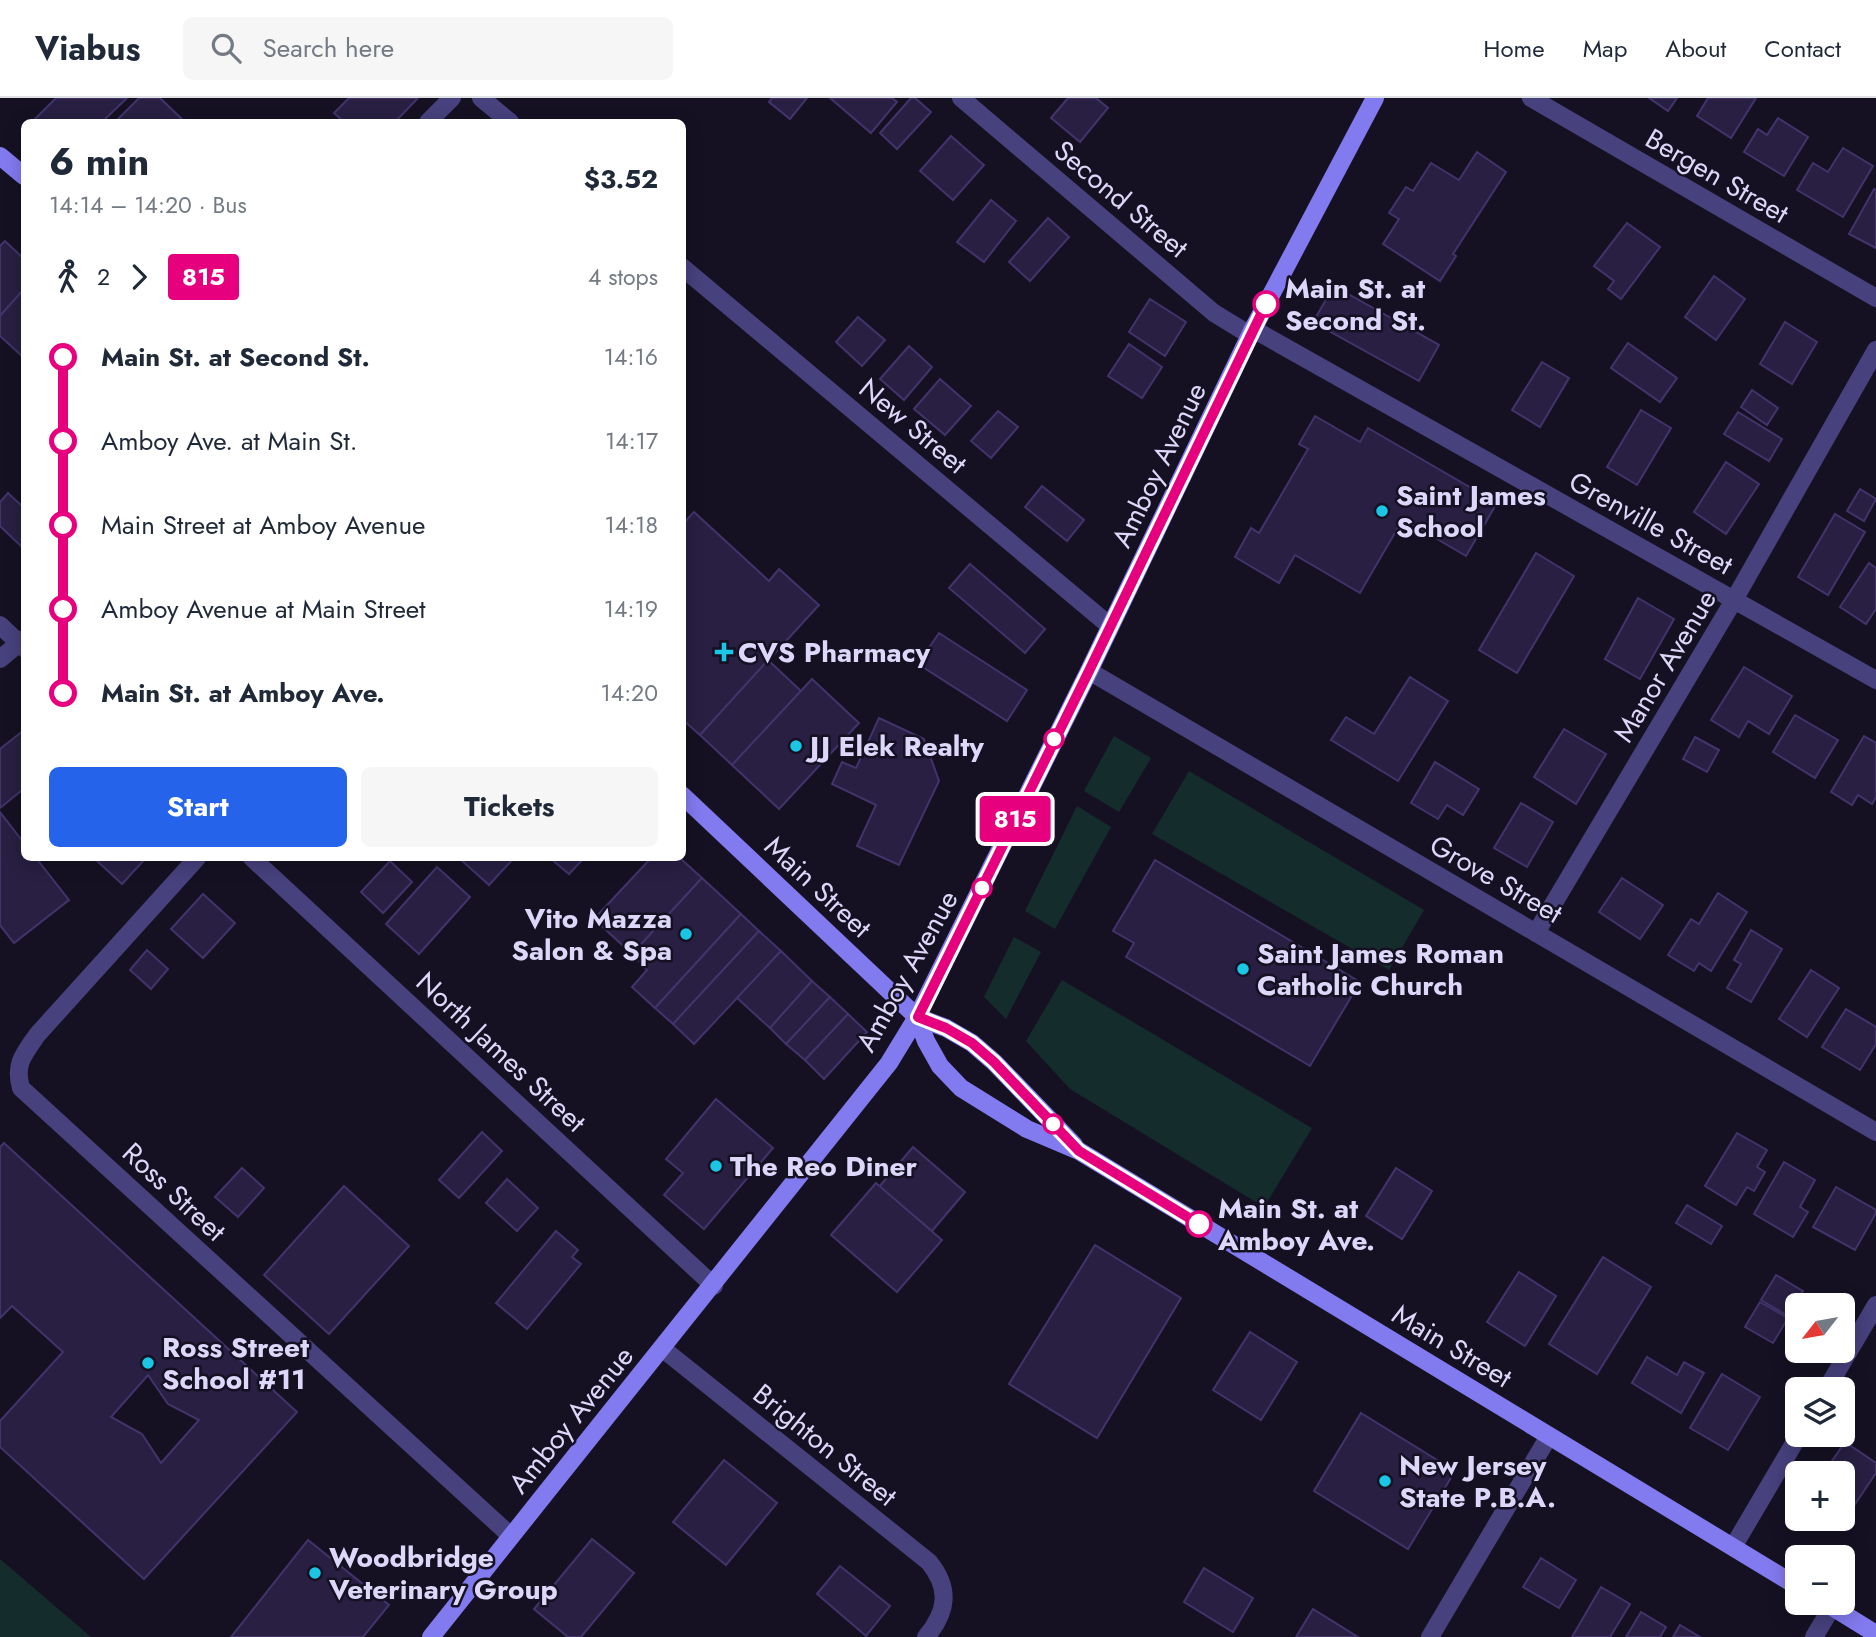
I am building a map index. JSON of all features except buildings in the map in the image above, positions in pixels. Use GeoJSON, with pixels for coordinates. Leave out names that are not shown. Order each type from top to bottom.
{"type":"FeatureCollection","features":[{"type":"Feature","properties":{"kind":"main road","name":"Amboy Avenue"},"geometry":{"type":"LineString","coordinates":[[431,1637],[714,1286],[889,1063],[918,1017],[1252,332],[1374,98]]}},
{"type":"Feature","properties":{"kind":"main road"},"geometry":{"type":"LineString","coordinates":[[0,156],[21,174]]}},
{"type":"Feature","properties":{"kind":"main road","name":"Main Street"},"geometry":{"type":"LineString","coordinates":[[686,799],[918,1017],[946,1028],[972,1043],[994,1062],[1079,1151]]}},
{"type":"Feature","properties":{"kind":"main road","name":"Main Street"},"geometry":{"type":"LineString","coordinates":[[918,1017],[926,1041],[940,1066],[961,1088],[1021,1126],[1079,1151],[1785,1579]]}},
{"type":"Feature","properties":{"kind":"main road"},"geometry":{"type":"LineString","coordinates":[[1845,1615],[1876,1634]]}},
{"type":"Feature","properties":{"kind":"street"},"geometry":{"type":"LineString","coordinates":[[431,119],[452,98]]}},
{"type":"Feature","properties":{"kind":"street"},"geometry":{"type":"LineString","coordinates":[[481,98],[506,119]]}},
{"type":"Feature","properties":{"kind":"street","name":"Second Street"},"geometry":{"type":"LineString","coordinates":[[961,98],[1214,313],[1252,332]]}},
{"type":"Feature","properties":{"kind":"street","name":"Bergen Street"},"geometry":{"type":"LineString","coordinates":[[1531,98],[1876,299]]}},
{"type":"Feature","properties":{"kind":"street","name":"New Street"},"geometry":{"type":"LineString","coordinates":[[686,270],[1110,626]]}},
{"type":"Feature","properties":{"kind":"street","name":"Grenville Street"},"geometry":{"type":"LineString","coordinates":[[1252,332],[1876,680]]}},
{"type":"Feature","properties":{"kind":"street","name":"Manor Avenue"},"geometry":{"type":"LineString","coordinates":[[1536,933],[1734,600],[1876,350]]}},
{"type":"Feature","properties":{"kind":"street"},"geometry":{"type":"LineString","coordinates":[[0,625],[21,641]]}},
{"type":"Feature","properties":{"kind":"street"},"geometry":{"type":"LineString","coordinates":[[0,659],[21,644]]}},
{"type":"Feature","properties":{"kind":"street","name":"Grove Street"},"geometry":{"type":"LineString","coordinates":[[1089,671],[1876,1132]]}},
{"type":"Feature","properties":{"kind":"street","name":"Ross Street"},"geometry":{"type":"LineString","coordinates":[[194,861],[37,1035],[22,1057],[17,1074],[21,1088],[511,1536]]}},
{"type":"Feature","properties":{"kind":"street","name":"North James Street"},"geometry":{"type":"LineString","coordinates":[[256,861],[714,1286]]}},
{"type":"Feature","properties":{"kind":"street"},"geometry":{"type":"LineString","coordinates":[[1834,1377],[1876,1305]]}},
{"type":"Feature","properties":{"kind":"street","name":"Brighton Street"},"geometry":{"type":"LineString","coordinates":[[663,1349],[929,1562],[939,1574],[944,1591],[941,1612],[926,1637]]}},
{"type":"Feature","properties":{"kind":"street"},"geometry":{"type":"LineString","coordinates":[[1430,1637],[1549,1436]]}},
{"type":"Feature","properties":{"kind":"street"},"geometry":{"type":"LineString","coordinates":[[1733,1547],[1792,1447]]}},
{"type":"Feature","properties":{"kind":"street"},"geometry":{"type":"LineString","coordinates":[[1814,1637],[1824,1615]]}},
{"type":"Feature","properties":{"kind":"green space"},"geometry":{"type":"Polygon","coordinates":[[[1114,736],[1151,758],[1119,812],[1084,791],[1114,736]]]}},
{"type":"Feature","properties":{"kind":"green space"},"geometry":{"type":"Polygon","coordinates":[[[1189,771],[1424,910],[1389,970],[1152,834],[1189,771]]]}},
{"type":"Feature","properties":{"kind":"green space"},"geometry":{"type":"Polygon","coordinates":[[[1077,806],[1111,827],[1055,929],[1025,911],[1077,806]]]}},
{"type":"Feature","properties":{"kind":"green space"},"geometry":{"type":"Polygon","coordinates":[[[1014,937],[1041,952],[1006,1019],[984,997],[1014,937]]]}},
{"type":"Feature","properties":{"kind":"green space"},"geometry":{"type":"Polygon","coordinates":[[[1062,980],[1312,1128],[1264,1207],[1070,1089],[1026,1041],[1062,980]]]}},
{"type":"Feature","properties":{"kind":"green space"},"geometry":{"type":"Polygon","coordinates":[[[0,1559],[91,1637],[0,1637],[0,1559]]]}},
{"type":"Feature","properties":{"kind":"bus line","name":"815"},"geometry":{"type":"LineString","coordinates":[[1199,1224],[1079,1151],[994,1062],[972,1043],[946,1028],[918,1017],[1266,304]]}},
{"type":"Feature","properties":{"kind":"place","name":"Main St. at Second St."},"geometry":{"type":"Point","coordinates":[1266,304]}},
{"type":"Feature","properties":{"kind":"place","name":"Saint James School"},"geometry":{"type":"Point","coordinates":[1382,511]}},
{"type":"Feature","properties":{"kind":"place","name":"CVS Pharmacy"},"geometry":{"type":"Point","coordinates":[724,652]}},
{"type":"Feature","properties":{"kind":"place","name":"JJ Elek Realty"},"geometry":{"type":"Point","coordinates":[796,746]}},
{"type":"Feature","properties":{"kind":"place","name":"Vito Mazza Salon & Spa"},"geometry":{"type":"Point","coordinates":[686,934]}},
{"type":"Feature","properties":{"kind":"place","name":"Saint James Roman Catholic Church"},"geometry":{"type":"Point","coordinates":[1243,969]}},
{"type":"Feature","properties":{"kind":"place","name":"The Reo Diner"},"geometry":{"type":"Point","coordinates":[716,1166]}},
{"type":"Feature","properties":{"kind":"place","name":"Main St. at Amboy Ave."},"geometry":{"type":"Point","coordinates":[1199,1224]}},
{"type":"Feature","properties":{"kind":"place","name":"Ross Street School #11"},"geometry":{"type":"Point","coordinates":[148,1363]}},
{"type":"Feature","properties":{"kind":"place","name":"New Jersey State P.B.A."},"geometry":{"type":"Point","coordinates":[1385,1481]}},
{"type":"Feature","properties":{"kind":"place","name":"Woodbridge Veterinary Group"},"geometry":{"type":"Point","coordinates":[315,1573]}}]}
